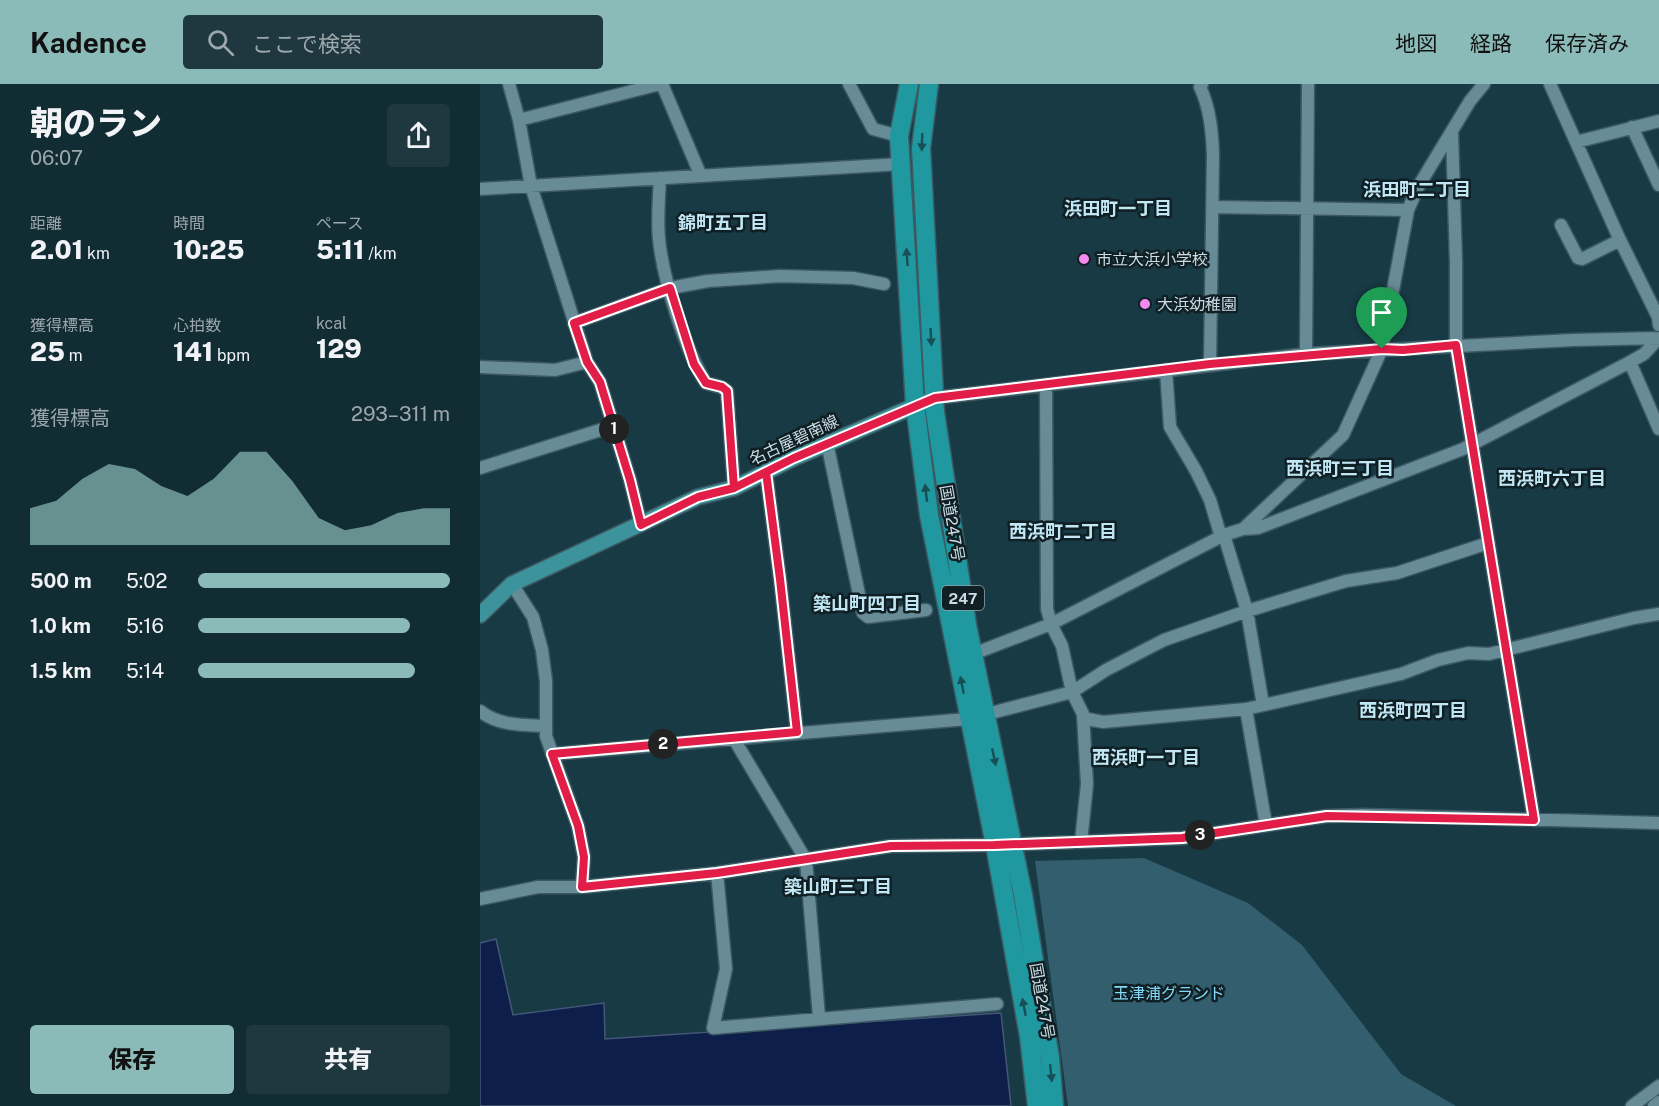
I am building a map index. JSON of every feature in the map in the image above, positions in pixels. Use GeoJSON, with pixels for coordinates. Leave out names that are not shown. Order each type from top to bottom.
{"type":"FeatureCollection","features":[{"type":"Feature","properties":{"kind":"highway","name":"国道247号"},"geometry":{"type":"LineString","coordinates":[[909,84],[899,136],[915,405],[929,515],[977,717],[1013,844],[1050,1058],[1054,1106]]}},
{"type":"Feature","properties":{"kind":"highway","name":"国道247号"},"geometry":{"type":"LineString","coordinates":[[929,84],[921,148],[935,412],[973,654],[977,717],[994,845],[1029,1036],[1037,1106]]}},
{"type":"Feature","properties":{"kind":"main road","name":"名古屋碧南線"},"geometry":{"type":"LineString","coordinates":[[480,615],[512,584],[698,497],[734,488],[827,443],[935,398]]}},
{"type":"Feature","properties":{"kind":"street"},"geometry":{"type":"LineString","coordinates":[[509,84],[519,120],[531,186],[587,362],[600,382],[630,480],[641,525]]}},
{"type":"Feature","properties":{"kind":"street"},"geometry":{"type":"LineString","coordinates":[[519,120],[661,84],[700,174]]}},
{"type":"Feature","properties":{"kind":"street"},"geometry":{"type":"LineString","coordinates":[[849,84],[873,129],[899,136]]}},
{"type":"Feature","properties":{"kind":"street"},"geometry":{"type":"LineString","coordinates":[[1202,84],[1200,87],[1212,127],[1214,207],[1210,364]]}},
{"type":"Feature","properties":{"kind":"street"},"geometry":{"type":"LineString","coordinates":[[1306,354],[1308,84]]}},
{"type":"Feature","properties":{"kind":"street"},"geometry":{"type":"LineString","coordinates":[[1243,529],[1343,435],[1382,349],[1408,210],[1418,187],[1470,101],[1484,84]]}},
{"type":"Feature","properties":{"kind":"street"},"geometry":{"type":"LineString","coordinates":[[1550,84],[1620,240],[1658,317],[1659,325]]}},
{"type":"Feature","properties":{"kind":"street"},"geometry":{"type":"LineString","coordinates":[[1576,142],[1659,121]]}},
{"type":"Feature","properties":{"kind":"street"},"geometry":{"type":"LineString","coordinates":[[1632,128],[1659,185]]}},
{"type":"Feature","properties":{"kind":"street"},"geometry":{"type":"LineString","coordinates":[[1452,134],[1456,345],[1534,820]]}},
{"type":"Feature","properties":{"kind":"street"},"geometry":{"type":"LineString","coordinates":[[480,189],[700,174],[901,164]]}},
{"type":"Feature","properties":{"kind":"street"},"geometry":{"type":"LineString","coordinates":[[660,178],[659,240],[670,288],[694,364],[706,383],[722,387],[727,391],[734,488]]}},
{"type":"Feature","properties":{"kind":"street"},"geometry":{"type":"LineString","coordinates":[[1214,207],[1408,210]]}},
{"type":"Feature","properties":{"kind":"street"},"geometry":{"type":"LineString","coordinates":[[1561,225],[1578,258],[1582,260],[1620,240]]}},
{"type":"Feature","properties":{"kind":"street"},"geometry":{"type":"LineString","coordinates":[[574,323],[670,288],[708,281],[780,276],[853,278],[884,284]]}},
{"type":"Feature","properties":{"kind":"street"},"geometry":{"type":"LineString","coordinates":[[935,398],[1306,354],[1382,349],[1403,350],[1456,345],[1659,338]]}},
{"type":"Feature","properties":{"kind":"street"},"geometry":{"type":"LineString","coordinates":[[973,654],[1051,624],[1222,536],[1243,529],[1258,528],[1473,444],[1630,362],[1644,354],[1659,338]]}},
{"type":"Feature","properties":{"kind":"street"},"geometry":{"type":"LineString","coordinates":[[480,367],[555,370],[587,362]]}},
{"type":"Feature","properties":{"kind":"street"},"geometry":{"type":"LineString","coordinates":[[1630,362],[1659,429]]}},
{"type":"Feature","properties":{"kind":"street"},"geometry":{"type":"LineString","coordinates":[[1166,370],[1170,427],[1210,500],[1247,611],[1263,705]]}},
{"type":"Feature","properties":{"kind":"street"},"geometry":{"type":"LineString","coordinates":[[1046,385],[1047,609],[1051,624],[1062,646],[1072,692],[1083,718],[1087,784],[1081,842]]}},
{"type":"Feature","properties":{"kind":"street"},"geometry":{"type":"LineString","coordinates":[[480,468],[613,426]]}},
{"type":"Feature","properties":{"kind":"street"},"geometry":{"type":"LineString","coordinates":[[827,443],[863,614],[868,617],[926,610]]}},
{"type":"Feature","properties":{"kind":"street"},"geometry":{"type":"LineString","coordinates":[[766,472],[797,732]]}},
{"type":"Feature","properties":{"kind":"street"},"geometry":{"type":"LineString","coordinates":[[552,754],[977,717],[1072,692],[1107,670],[1164,640],[1247,611],[1346,581],[1397,573],[1488,543]]}},
{"type":"Feature","properties":{"kind":"street"},"geometry":{"type":"LineString","coordinates":[[512,584],[532,617],[542,650],[546,681],[546,736],[578,826],[584,857],[582,887]]}},
{"type":"Feature","properties":{"kind":"street"},"geometry":{"type":"LineString","coordinates":[[1083,718],[1103,722],[1246,709],[1401,674],[1438,660],[1468,653],[1489,654],[1634,618],[1659,614]]}},
{"type":"Feature","properties":{"kind":"street"},"geometry":{"type":"LineString","coordinates":[[1246,709],[1266,825]]}},
{"type":"Feature","properties":{"kind":"street"},"geometry":{"type":"LineString","coordinates":[[480,711],[493,720],[546,726]]}},
{"type":"Feature","properties":{"kind":"street"},"geometry":{"type":"LineString","coordinates":[[734,739],[806,860],[819,1017]]}},
{"type":"Feature","properties":{"kind":"street"},"geometry":{"type":"LineString","coordinates":[[480,899],[538,887],[582,887],[717,873],[891,846],[994,845],[1182,838],[1327,816],[1365,815],[1659,823]]}},
{"type":"Feature","properties":{"kind":"street"},"geometry":{"type":"LineString","coordinates":[[717,873],[726,969],[713,1028],[819,1017],[997,1004]]}},
{"type":"Feature","properties":{"kind":"street"},"geometry":{"type":"LineString","coordinates":[[1632,1106],[1659,1086]]}},
{"type":"Feature","properties":{"kind":"street"},"geometry":{"type":"LineString","coordinates":[[1654,1106],[1659,1102]]}},
{"type":"Feature","properties":{"kind":"green space","name":"玉津浦グランド"},"geometry":{"type":"Polygon","coordinates":[[[1144,858],[1248,903],[1302,945],[1401,1074],[1456,1106],[1068,1106],[1035,861],[1144,858]]]}},
{"type":"Feature","properties":{"kind":"water"},"geometry":{"type":"Polygon","coordinates":[[[496,939],[513,1015],[604,1003],[605,1039],[1001,1013],[1011,1106],[480,1106],[480,943],[496,939]]]}},
{"type":"Feature","properties":{"kind":"place","name":"市立大浜小学校"},"geometry":{"type":"Point","coordinates":[1084,259]}},
{"type":"Feature","properties":{"kind":"place","name":"大浜幼稚園"},"geometry":{"type":"Point","coordinates":[1145,304]}},
{"type":"Feature","properties":{"kind":"district","name":"浜田町二丁目"},"geometry":{"type":"Point","coordinates":[1417,189]}},
{"type":"Feature","properties":{"kind":"district","name":"浜田町一丁目"},"geometry":{"type":"Point","coordinates":[1118,208]}},
{"type":"Feature","properties":{"kind":"district","name":"錦町五丁目"},"geometry":{"type":"Point","coordinates":[723,222]}},
{"type":"Feature","properties":{"kind":"district","name":"西浜町三丁目"},"geometry":{"type":"Point","coordinates":[1340,468]}},
{"type":"Feature","properties":{"kind":"district","name":"西浜町六丁目"},"geometry":{"type":"Point","coordinates":[1552,478]}},
{"type":"Feature","properties":{"kind":"district","name":"西浜町二丁目"},"geometry":{"type":"Point","coordinates":[1063,531]}},
{"type":"Feature","properties":{"kind":"district","name":"築山町四丁目"},"geometry":{"type":"Point","coordinates":[867,603]}},
{"type":"Feature","properties":{"kind":"district","name":"西浜町四丁目"},"geometry":{"type":"Point","coordinates":[1413,710]}},
{"type":"Feature","properties":{"kind":"district","name":"西浜町一丁目"},"geometry":{"type":"Point","coordinates":[1146,757]}},
{"type":"Feature","properties":{"kind":"district","name":"築山町三丁目"},"geometry":{"type":"Point","coordinates":[838,886]}},
{"type":"Feature","properties":{"kind":"route"},"geometry":{"type":"LineString","coordinates":[[1382,349],[1210,364],[935,398],[794,458],[734,488],[698,497],[641,525],[630,480],[600,382],[587,362],[574,323],[670,288],[694,364],[706,383],[722,387],[727,391],[734,488],[766,472],[780,579],[797,732],[552,754],[578,826],[584,857],[582,887],[717,873],[891,846],[994,845],[1182,838],[1327,816],[1534,820],[1456,345],[1403,350],[1382,349]]}}]}
